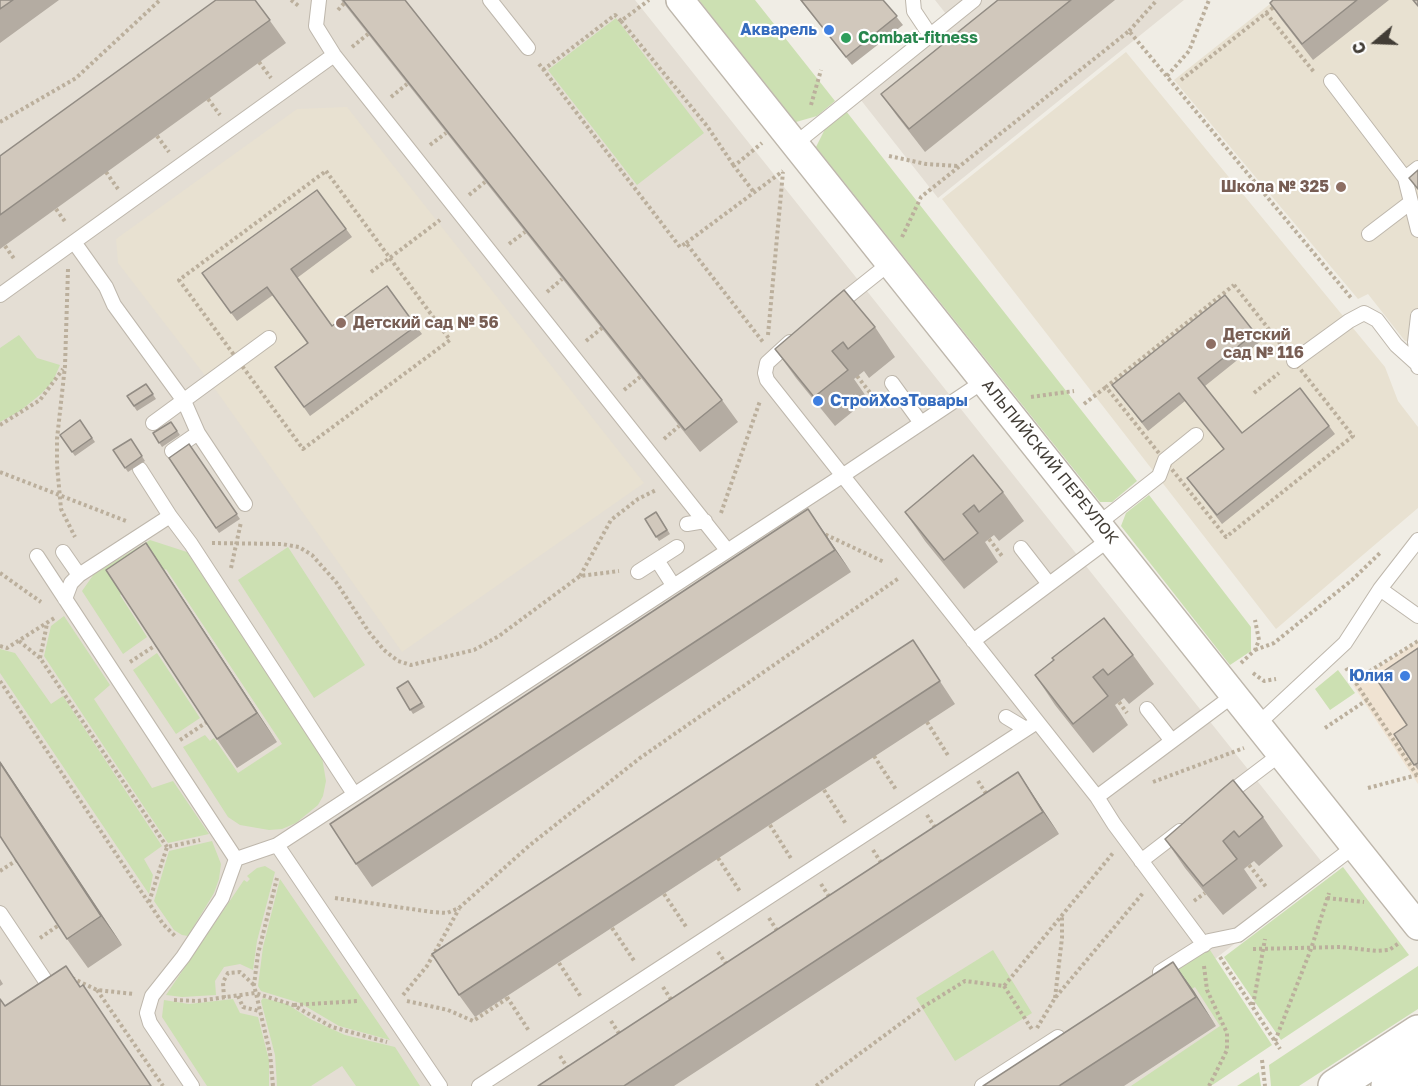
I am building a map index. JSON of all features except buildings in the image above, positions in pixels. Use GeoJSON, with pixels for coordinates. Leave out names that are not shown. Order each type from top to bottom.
{"type":"FeatureCollection","features":[{"type":"Feature","properties":{"kind":"street","name":"АЛЬПИЙСКИЙ ПЕРЕУЛОК"},"geometry":{"type":"LineString","coordinates":[[680,0],[790,153],[895,251],[984,381],[1105,531],[1234,681],[1256,734],[1282,753],[1349,851],[1411,933]]}},
{"type":"Feature","properties":{"kind":"street"},"geometry":{"type":"LineString","coordinates":[[1335,1086],[1418,1032]]}},
{"type":"Feature","properties":{"kind":"street"},"geometry":{"type":"LineString","coordinates":[[1388,1086],[1418,1066]]}},
{"type":"Feature","properties":{"kind":"lane"},"geometry":{"type":"LineString","coordinates":[[319,0],[316,26],[334,55],[727,549]]}},
{"type":"Feature","properties":{"kind":"lane"},"geometry":{"type":"LineString","coordinates":[[490,0],[528,48]]}},
{"type":"Feature","properties":{"kind":"lane"},"geometry":{"type":"LineString","coordinates":[[913,0],[914,11],[930,35]]}},
{"type":"Feature","properties":{"kind":"lane"},"geometry":{"type":"LineString","coordinates":[[790,153],[974,0]]}},
{"type":"Feature","properties":{"kind":"lane"},"geometry":{"type":"LineString","coordinates":[[0,295],[334,55]]}},
{"type":"Feature","properties":{"kind":"lane"},"geometry":{"type":"LineString","coordinates":[[1331,81],[1405,178],[1418,230]]}},
{"type":"Feature","properties":{"kind":"lane"},"geometry":{"type":"LineString","coordinates":[[1405,178],[1418,168]]}},
{"type":"Feature","properties":{"kind":"lane"},"geometry":{"type":"LineString","coordinates":[[1369,234],[1411,202]]}},
{"type":"Feature","properties":{"kind":"lane"},"geometry":{"type":"LineString","coordinates":[[74,242],[106,287],[114,304],[184,401],[198,433],[244,504]]}},
{"type":"Feature","properties":{"kind":"lane"},"geometry":{"type":"LineString","coordinates":[[823,316],[895,251]]}},
{"type":"Feature","properties":{"kind":"lane"},"geometry":{"type":"LineString","coordinates":[[1294,361],[1349,321],[1364,313],[1377,320],[1417,365]]}},
{"type":"Feature","properties":{"kind":"lane"},"geometry":{"type":"LineString","coordinates":[[1417,365],[1418,316]]}},
{"type":"Feature","properties":{"kind":"lane"},"geometry":{"type":"LineString","coordinates":[[805,330],[767,363],[765,373],[767,380],[842,476],[910,570],[973,641],[1031,725],[1097,797],[1125,839],[1204,945]]}},
{"type":"Feature","properties":{"kind":"lane"},"geometry":{"type":"LineString","coordinates":[[153,423],[269,338]]}},
{"type":"Feature","properties":{"kind":"lane"},"geometry":{"type":"LineString","coordinates":[[236,859],[277,845],[984,381]]}},
{"type":"Feature","properties":{"kind":"lane"},"geometry":{"type":"LineString","coordinates":[[892,383],[921,423]]}},
{"type":"Feature","properties":{"kind":"lane"},"geometry":{"type":"LineString","coordinates":[[172,451],[198,433]]}},
{"type":"Feature","properties":{"kind":"lane"},"geometry":{"type":"LineString","coordinates":[[973,641],[1049,584],[1159,476],[1165,460],[1196,435]]}},
{"type":"Feature","properties":{"kind":"lane"},"geometry":{"type":"LineString","coordinates":[[140,470],[223,592],[354,794]]}},
{"type":"Feature","properties":{"kind":"lane"},"geometry":{"type":"LineString","coordinates":[[65,606],[67,590],[84,571],[170,516]]}},
{"type":"Feature","properties":{"kind":"lane"},"geometry":{"type":"LineString","coordinates":[[687,524],[705,521]]}},
{"type":"Feature","properties":{"kind":"lane"},"geometry":{"type":"LineString","coordinates":[[1256,734],[1345,643],[1380,589],[1418,540]]}},
{"type":"Feature","properties":{"kind":"lane"},"geometry":{"type":"LineString","coordinates":[[638,572],[677,547]]}},
{"type":"Feature","properties":{"kind":"lane"},"geometry":{"type":"LineString","coordinates":[[1021,548],[1049,584]]}},
{"type":"Feature","properties":{"kind":"lane"},"geometry":{"type":"LineString","coordinates":[[63,552],[84,571]]}},
{"type":"Feature","properties":{"kind":"lane"},"geometry":{"type":"LineString","coordinates":[[37,556],[65,606],[114,673],[236,859]]}},
{"type":"Feature","properties":{"kind":"lane"},"geometry":{"type":"LineString","coordinates":[[657,560],[673,585]]}},
{"type":"Feature","properties":{"kind":"lane"},"geometry":{"type":"LineString","coordinates":[[1380,589],[1418,616]]}},
{"type":"Feature","properties":{"kind":"lane"},"geometry":{"type":"LineString","coordinates":[[1097,797],[1172,741],[1234,681]]}},
{"type":"Feature","properties":{"kind":"lane"},"geometry":{"type":"LineString","coordinates":[[1147,709],[1172,741]]}},
{"type":"Feature","properties":{"kind":"lane"},"geometry":{"type":"LineString","coordinates":[[1006,717],[1031,725]]}},
{"type":"Feature","properties":{"kind":"lane"},"geometry":{"type":"LineString","coordinates":[[479,1086],[1031,725]]}},
{"type":"Feature","properties":{"kind":"lane"},"geometry":{"type":"LineString","coordinates":[[1214,805],[1282,753]]}},
{"type":"Feature","properties":{"kind":"lane"},"geometry":{"type":"LineString","coordinates":[[1141,861],[1196,819]]}},
{"type":"Feature","properties":{"kind":"lane"},"geometry":{"type":"LineString","coordinates":[[277,845],[440,1086]]}},
{"type":"Feature","properties":{"kind":"lane"},"geometry":{"type":"LineString","coordinates":[[1153,977],[1215,939],[1238,935],[1349,851]]}},
{"type":"Feature","properties":{"kind":"lane"},"geometry":{"type":"LineString","coordinates":[[192,1086],[150,1023],[147,1013],[152,996],[190,946],[222,898],[236,859]]}},
{"type":"Feature","properties":{"kind":"lane"},"geometry":{"type":"LineString","coordinates":[[0,913],[49,986],[28,1001]]}},
{"type":"Feature","properties":{"kind":"lane"},"geometry":{"type":"LineString","coordinates":[[982,1086],[1067,1031]]}},
{"type":"Feature","properties":{"kind":"path"},"geometry":{"type":"LineString","coordinates":[[0,122],[76,78],[160,0]]}},
{"type":"Feature","properties":{"kind":"path"},"geometry":{"type":"LineString","coordinates":[[621,21],[649,0]]}},
{"type":"Feature","properties":{"kind":"path"},"geometry":{"type":"LineString","coordinates":[[895,251],[921,197],[1129,31],[1157,0]]}},
{"type":"Feature","properties":{"kind":"path"},"geometry":{"type":"LineString","coordinates":[[1167,76],[1189,51],[1209,0]]}},
{"type":"Feature","properties":{"kind":"path"},"geometry":{"type":"LineString","coordinates":[[1181,80],[1285,0]]}},
{"type":"Feature","properties":{"kind":"path"},"geometry":{"type":"LineString","coordinates":[[1266,13],[1310,70],[1331,81]]}},
{"type":"Feature","properties":{"kind":"path"},"geometry":{"type":"LineString","coordinates":[[543,70],[615,15],[707,126],[753,191]]}},
{"type":"Feature","properties":{"kind":"path"},"geometry":{"type":"LineString","coordinates":[[1129,31],[1364,313]]}},
{"type":"Feature","properties":{"kind":"path"},"geometry":{"type":"LineString","coordinates":[[528,48],[680,248],[753,191],[782,172]]}},
{"type":"Feature","properties":{"kind":"path"},"geometry":{"type":"LineString","coordinates":[[734,166],[765,140]]}},
{"type":"Feature","properties":{"kind":"path"},"geometry":{"type":"LineString","coordinates":[[686,243],[767,347],[790,153]]}},
{"type":"Feature","properties":{"kind":"path"},"geometry":{"type":"LineString","coordinates":[[889,156],[926,164],[959,166]]}},
{"type":"Feature","properties":{"kind":"path"},"geometry":{"type":"LineString","coordinates":[[326,171],[389,258],[450,340],[303,449],[179,280],[326,171]]}},
{"type":"Feature","properties":{"kind":"path"},"geometry":{"type":"LineString","coordinates":[[370,272],[438,222]]}},
{"type":"Feature","properties":{"kind":"path"},"geometry":{"type":"LineString","coordinates":[[74,242],[69,258],[65,366],[57,439],[58,494],[61,509],[84,571]]}},
{"type":"Feature","properties":{"kind":"path"},"geometry":{"type":"LineString","coordinates":[[1084,405],[1106,387],[1234,285],[1353,436],[1226,537],[1106,387]]}},
{"type":"Feature","properties":{"kind":"path"},"geometry":{"type":"LineString","coordinates":[[1254,393],[1294,361]]}},
{"type":"Feature","properties":{"kind":"path"},"geometry":{"type":"LineString","coordinates":[[0,425],[40,400],[65,366]]}},
{"type":"Feature","properties":{"kind":"path"},"geometry":{"type":"LineString","coordinates":[[714,533],[762,395]]}},
{"type":"Feature","properties":{"kind":"path"},"geometry":{"type":"LineString","coordinates":[[0,471],[149,530]]}},
{"type":"Feature","properties":{"kind":"path"},"geometry":{"type":"LineString","coordinates":[[191,544],[282,544],[299,547],[312,555],[336,582],[384,650],[398,661],[411,665],[474,650],[499,636],[580,576],[610,520],[638,499],[674,482]]}},
{"type":"Feature","properties":{"kind":"path"},"geometry":{"type":"LineString","coordinates":[[223,592],[237,543],[244,504]]}},
{"type":"Feature","properties":{"kind":"path"},"geometry":{"type":"LineString","coordinates":[[813,531],[831,535],[910,570]]}},
{"type":"Feature","properties":{"kind":"path"},"geometry":{"type":"LineString","coordinates":[[1255,650],[1274,643],[1352,580],[1384,550]]}},
{"type":"Feature","properties":{"kind":"path"},"geometry":{"type":"LineString","coordinates":[[388,1010],[416,982],[459,908],[530,845],[640,758],[910,570]]}},
{"type":"Feature","properties":{"kind":"path"},"geometry":{"type":"LineString","coordinates":[[580,576],[626,571],[638,572]]}},
{"type":"Feature","properties":{"kind":"path"},"geometry":{"type":"LineString","coordinates":[[0,573],[42,603]]}},
{"type":"Feature","properties":{"kind":"path"},"geometry":{"type":"LineString","coordinates":[[51,609],[65,606]]}},
{"type":"Feature","properties":{"kind":"path"},"geometry":{"type":"LineString","coordinates":[[0,646],[7,648],[47,624],[65,606]]}},
{"type":"Feature","properties":{"kind":"path"},"geometry":{"type":"LineString","coordinates":[[1234,681],[1241,664],[1255,650],[1259,640],[1255,620]]}},
{"type":"Feature","properties":{"kind":"path"},"geometry":{"type":"LineString","coordinates":[[40,658],[47,624]]}},
{"type":"Feature","properties":{"kind":"path"},"geometry":{"type":"LineString","coordinates":[[19,641],[40,658],[166,847]]}},
{"type":"Feature","properties":{"kind":"path"},"geometry":{"type":"LineString","coordinates":[[1354,681],[1418,641]]}},
{"type":"Feature","properties":{"kind":"path"},"geometry":{"type":"LineString","coordinates":[[114,673],[156,645]]}},
{"type":"Feature","properties":{"kind":"path"},"geometry":{"type":"LineString","coordinates":[[1336,652],[1417,776],[1368,788]]}},
{"type":"Feature","properties":{"kind":"path"},"geometry":{"type":"LineString","coordinates":[[1241,664],[1264,681],[1276,679],[1283,674]]}},
{"type":"Feature","properties":{"kind":"path"},"geometry":{"type":"LineString","coordinates":[[0,681],[171,934],[190,946]]}},
{"type":"Feature","properties":{"kind":"path"},"geometry":{"type":"LineString","coordinates":[[1325,728],[1366,700]]}},
{"type":"Feature","properties":{"kind":"path"},"geometry":{"type":"LineString","coordinates":[[1119,702],[1123,707]]}},
{"type":"Feature","properties":{"kind":"path"},"geometry":{"type":"LineString","coordinates":[[165,750],[207,722]]}},
{"type":"Feature","properties":{"kind":"path"},"geometry":{"type":"LineString","coordinates":[[927,722],[988,796]]}},
{"type":"Feature","properties":{"kind":"path"},"geometry":{"type":"LineString","coordinates":[[1125,776],[1133,781],[1150,783],[1256,734]]}},
{"type":"Feature","properties":{"kind":"path"},"geometry":{"type":"LineString","coordinates":[[874,756],[936,830]]}},
{"type":"Feature","properties":{"kind":"path"},"geometry":{"type":"LineString","coordinates":[[824,790],[883,865]]}},
{"type":"Feature","properties":{"kind":"path"},"geometry":{"type":"LineString","coordinates":[[770,825],[831,899]]}},
{"type":"Feature","properties":{"kind":"path"},"geometry":{"type":"LineString","coordinates":[[166,847],[222,837]]}},
{"type":"Feature","properties":{"kind":"path"},"geometry":{"type":"LineString","coordinates":[[1004,986],[1125,839]]}},
{"type":"Feature","properties":{"kind":"path"},"geometry":{"type":"LineString","coordinates":[[149,902],[166,847]]}},
{"type":"Feature","properties":{"kind":"path"},"geometry":{"type":"LineString","coordinates":[[1275,1041],[1311,949],[1327,898],[1349,851]]}},
{"type":"Feature","properties":{"kind":"path"},"geometry":{"type":"LineString","coordinates":[[718,858],[779,933]]}},
{"type":"Feature","properties":{"kind":"path"},"geometry":{"type":"LineString","coordinates":[[273,1086],[270,1053],[254,985],[258,954],[277,875],[286,859]]}},
{"type":"Feature","properties":{"kind":"path"},"geometry":{"type":"LineString","coordinates":[[0,871],[16,860]]}},
{"type":"Feature","properties":{"kind":"path"},"geometry":{"type":"LineString","coordinates":[[1249,865],[1255,873]]}},
{"type":"Feature","properties":{"kind":"path"},"geometry":{"type":"LineString","coordinates":[[1004,986],[1035,1034],[1040,1018],[1054,998],[1155,879]]}},
{"type":"Feature","properties":{"kind":"path"},"geometry":{"type":"LineString","coordinates":[[664,894],[727,966]]}},
{"type":"Feature","properties":{"kind":"path"},"geometry":{"type":"LineString","coordinates":[[1292,894],[1367,902]]}},
{"type":"Feature","properties":{"kind":"path"},"geometry":{"type":"LineString","coordinates":[[312,897],[374,902],[432,912],[447,912],[459,908]]}},
{"type":"Feature","properties":{"kind":"path"},"geometry":{"type":"LineString","coordinates":[[1252,1006],[1271,911]]}},
{"type":"Feature","properties":{"kind":"path"},"geometry":{"type":"LineString","coordinates":[[1054,998],[1062,938],[1062,915]]}},
{"type":"Feature","properties":{"kind":"path"},"geometry":{"type":"LineString","coordinates":[[612,928],[673,1002]]}},
{"type":"Feature","properties":{"kind":"path"},"geometry":{"type":"LineString","coordinates":[[1241,950],[1341,947],[1389,950],[1411,933]]}},
{"type":"Feature","properties":{"kind":"path"},"geometry":{"type":"LineString","coordinates":[[1204,945],[1207,990],[1225,1022],[1228,1040],[1227,1050],[1209,1086]]}},
{"type":"Feature","properties":{"kind":"path"},"geometry":{"type":"LineString","coordinates":[[1224,952],[1217,953],[1280,1049]]}},
{"type":"Feature","properties":{"kind":"path"},"geometry":{"type":"LineString","coordinates":[[559,963],[621,1036]]}},
{"type":"Feature","properties":{"kind":"path"},"geometry":{"type":"LineString","coordinates":[[35,966],[69,977],[97,990],[186,1001],[255,993],[284,1001],[320,1022],[362,1037],[393,1044],[410,1041]]}},
{"type":"Feature","properties":{"kind":"path"},"geometry":{"type":"LineString","coordinates":[[224,998],[223,982],[228,973],[240,972],[254,985]]}},
{"type":"Feature","properties":{"kind":"path"},"geometry":{"type":"LineString","coordinates":[[816,1086],[916,1011],[964,981],[1004,986]]}},
{"type":"Feature","properties":{"kind":"path"},"geometry":{"type":"LineString","coordinates":[[97,990],[163,1086]]}},
{"type":"Feature","properties":{"kind":"path"},"geometry":{"type":"LineString","coordinates":[[237,995],[243,1007],[259,1011]]}},
{"type":"Feature","properties":{"kind":"path"},"geometry":{"type":"LineString","coordinates":[[507,997],[573,1077]]}},
{"type":"Feature","properties":{"kind":"path"},"geometry":{"type":"LineString","coordinates":[[1262,1060],[1265,1086]]}},
{"type":"Feature","properties":{"kind":"shaded area"},"geometry":{"type":"Polygon","coordinates":[[[0,0],[635,0],[1329,871],[1211,962],[1247,1016],[1140,1086],[0,1086],[0,0]]]}},
{"type":"Feature","properties":{"kind":"shaded area"},"geometry":{"type":"Polygon","coordinates":[[[935,0],[1184,0],[938,198],[853,90],[946,14],[935,0]]]}},
{"type":"Feature","properties":{"kind":"shaded area","name":"Школа № 325"},"geometry":{"type":"Polygon","coordinates":[[[1275,0],[1418,0],[1418,343],[1405,341],[1368,294],[1358,299],[1174,80],[1275,0]]]}},
{"type":"Feature","properties":{"kind":"shaded area","name":"Детский сад № 116"},"geometry":{"type":"Polygon","coordinates":[[[1126,52],[1385,367],[1398,401],[1418,427],[1418,508],[1276,629],[942,199],[1126,52]]]}},
{"type":"Feature","properties":{"kind":"shaded area","name":"Детский сад № 56"},"geometry":{"type":"Polygon","coordinates":[[[347,107],[644,483],[402,652],[210,382],[118,263],[116,239],[297,109],[347,107]]]}},
{"type":"Feature","properties":{"kind":"shaded area"},"geometry":{"type":"Polygon","coordinates":[[[1418,641],[1418,784],[1353,685],[1418,641]]]}},
{"type":"Feature","properties":{"kind":"green space"},"geometry":{"type":"Polygon","coordinates":[[[699,0],[755,0],[835,101],[817,116],[796,122],[699,0]]]}},
{"type":"Feature","properties":{"kind":"green space"},"geometry":{"type":"Polygon","coordinates":[[[616,18],[704,133],[637,185],[548,70],[616,18]]]}},
{"type":"Feature","properties":{"kind":"green space"},"geometry":{"type":"Polygon","coordinates":[[[846,111],[1137,481],[1112,502],[1100,502],[816,147],[825,129],[846,111]]]}},
{"type":"Feature","properties":{"kind":"green space"},"geometry":{"type":"Polygon","coordinates":[[[19,335],[37,358],[60,365],[53,381],[41,394],[20,411],[0,422],[0,348],[19,335]]]}},
{"type":"Feature","properties":{"kind":"green space"},"geometry":{"type":"Polygon","coordinates":[[[1149,495],[1251,627],[1251,651],[1230,665],[1121,526],[1126,513],[1149,495]]]}},
{"type":"Feature","properties":{"kind":"green space"},"geometry":{"type":"Polygon","coordinates":[[[150,540],[187,552],[322,757],[326,781],[323,796],[318,805],[296,823],[282,829],[269,830],[240,825],[228,817],[183,747],[205,735],[210,741],[214,738],[238,773],[282,744],[166,569],[147,581],[145,577],[120,595],[147,637],[123,654],[82,591],[94,574],[150,540]]]}},
{"type":"Feature","properties":{"kind":"green space"},"geometry":{"type":"Polygon","coordinates":[[[288,547],[365,665],[314,698],[238,580],[288,547]]]}},
{"type":"Feature","properties":{"kind":"green space"},"geometry":{"type":"Polygon","coordinates":[[[64,616],[110,685],[94,699],[152,788],[173,781],[209,834],[168,843],[44,656],[51,626],[64,616]]]}},
{"type":"Feature","properties":{"kind":"green space"},"geometry":{"type":"Polygon","coordinates":[[[0,649],[15,653],[51,704],[63,696],[162,846],[144,859],[153,875],[149,894],[0,673],[0,649]]]}},
{"type":"Feature","properties":{"kind":"green space"},"geometry":{"type":"Polygon","coordinates":[[[157,653],[200,718],[176,734],[133,670],[157,653]]]}},
{"type":"Feature","properties":{"kind":"green space"},"geometry":{"type":"Polygon","coordinates":[[[1338,670],[1355,693],[1330,710],[1315,689],[1338,670]]]}},
{"type":"Feature","properties":{"kind":"green space"},"geometry":{"type":"Polygon","coordinates":[[[212,841],[221,864],[219,879],[214,893],[188,936],[182,935],[174,930],[154,901],[169,851],[212,841]]]}},
{"type":"Feature","properties":{"kind":"green space"},"geometry":{"type":"Polygon","coordinates":[[[265,866],[275,872],[257,941],[253,970],[240,964],[224,967],[215,981],[216,995],[182,997],[166,995],[244,880],[247,882],[250,879],[247,876],[257,868],[265,866]]]}},
{"type":"Feature","properties":{"kind":"green space"},"geometry":{"type":"Polygon","coordinates":[[[1343,867],[1409,955],[1281,1040],[1224,957],[1343,867]]]}},
{"type":"Feature","properties":{"kind":"green space"},"geometry":{"type":"Polygon","coordinates":[[[280,879],[390,1040],[339,1026],[300,1003],[261,991],[258,986],[263,947],[280,879]]]}},
{"type":"Feature","properties":{"kind":"green space"},"geometry":{"type":"Polygon","coordinates":[[[1208,947],[1272,1045],[1211,1086],[1131,1086],[1220,1026],[1195,987],[1159,1010],[1145,989],[1208,947]]]}},
{"type":"Feature","properties":{"kind":"green space"},"geometry":{"type":"Polygon","coordinates":[[[993,950],[1032,1013],[955,1061],[916,998],[993,950]]]}},
{"type":"Feature","properties":{"kind":"green space"},"geometry":{"type":"Polygon","coordinates":[[[1418,966],[1418,1009],[1299,1086],[1271,1086],[1269,1065],[1418,966]]]}},
{"type":"Feature","properties":{"kind":"green space"},"geometry":{"type":"Polygon","coordinates":[[[263,998],[287,1004],[310,1019],[345,1035],[395,1047],[420,1086],[356,1086],[342,1066],[311,1086],[277,1086],[275,1055],[261,1001],[263,998]]]}},
{"type":"Feature","properties":{"kind":"green space"},"geometry":{"type":"Polygon","coordinates":[[[233,999],[240,1013],[258,1017],[269,1060],[269,1086],[207,1086],[162,1017],[164,1000],[189,1004],[233,999]]]}},
{"type":"Feature","properties":{"kind":"green space"},"geometry":{"type":"Polygon","coordinates":[[[1259,1072],[1261,1086],[1237,1086],[1259,1072]]]}},
{"type":"Feature","properties":{"kind":"place","name":"Акварель"},"geometry":{"type":"Point","coordinates":[829,30]}},
{"type":"Feature","properties":{"kind":"place","name":"Combat-fitness"},"geometry":{"type":"Point","coordinates":[846,38]}},
{"type":"Feature","properties":{"kind":"place","name":"Школа № 325"},"geometry":{"type":"Point","coordinates":[1341,187]}},
{"type":"Feature","properties":{"kind":"place","name":"Детский сад № 56"},"geometry":{"type":"Point","coordinates":[341,323]}},
{"type":"Feature","properties":{"kind":"place","name":"Детский сад № 116"},"geometry":{"type":"Point","coordinates":[1211,344]}},
{"type":"Feature","properties":{"kind":"place","name":"СтройХозТовары"},"geometry":{"type":"Point","coordinates":[818,401]}},
{"type":"Feature","properties":{"kind":"place","name":"Юлия"},"geometry":{"type":"Point","coordinates":[1405,676]}}]}
